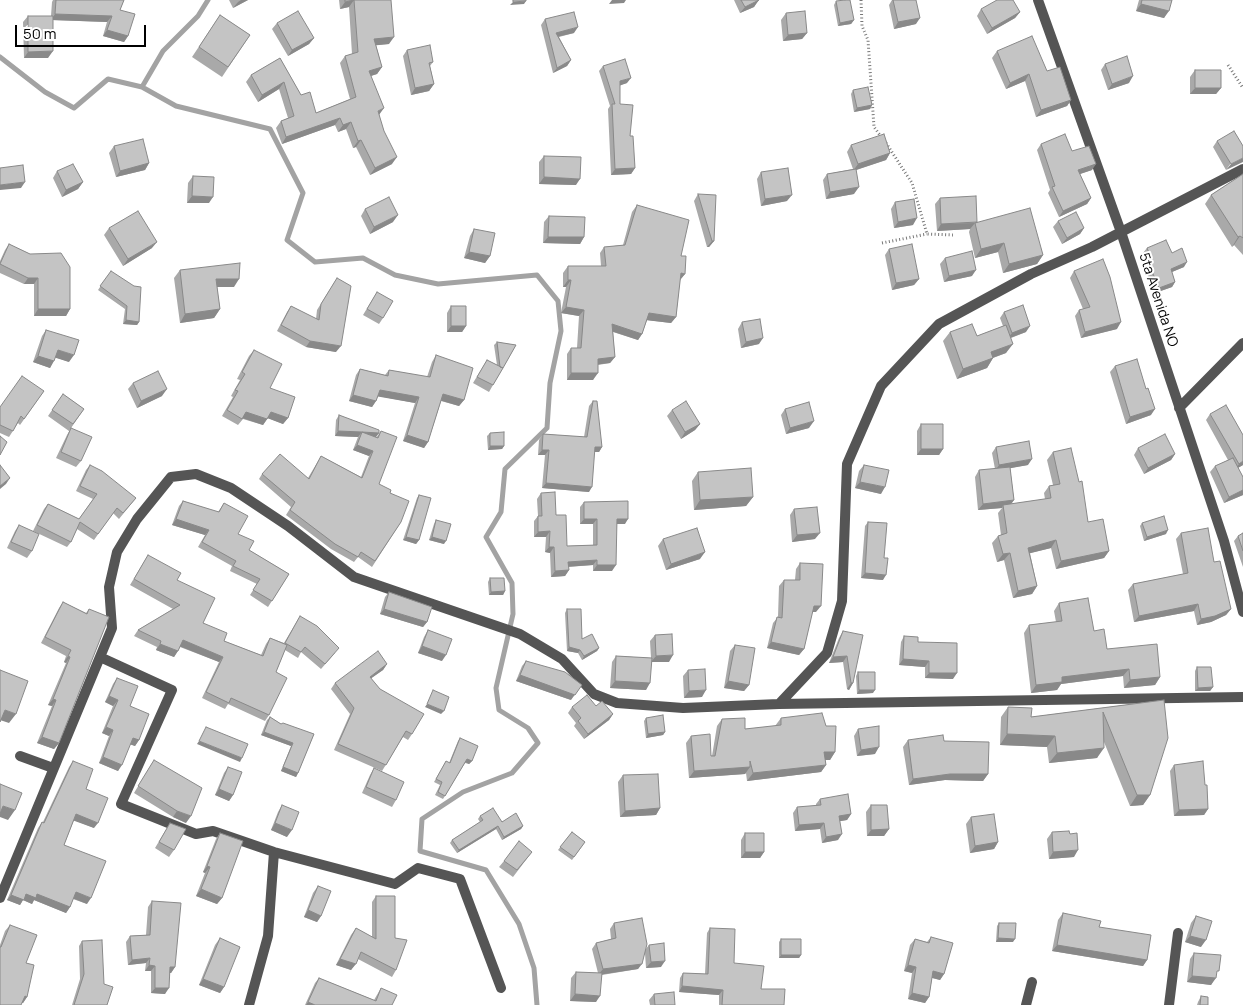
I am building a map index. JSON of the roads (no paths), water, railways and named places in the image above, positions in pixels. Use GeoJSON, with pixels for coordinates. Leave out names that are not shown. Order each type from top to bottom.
{"type":"FeatureCollection","features":[{"type":"Feature","properties":{"kind":"street","name":"5ta Avenida NO"},"geometry":{"type":"LineString","coordinates":[[1038,0],[1121,232],[1224,542],[1243,612]]}},
{"type":"Feature","properties":{"kind":"street"},"geometry":{"type":"LineString","coordinates":[[779,704],[826,653],[842,601],[847,464],[881,386],[939,324],[1031,274],[1121,232],[1243,169]]}},
{"type":"Feature","properties":{"kind":"street"},"geometry":{"type":"LineString","coordinates":[[1179,408],[1243,343]]}},
{"type":"Feature","properties":{"kind":"street"},"geometry":{"type":"LineString","coordinates":[[0,898],[112,628],[109,587],[116,552],[138,519],[171,477],[196,474],[231,488],[288,526],[354,577],[520,634],[562,659],[594,694],[617,703],[683,708],[779,704],[1243,697]]}},
{"type":"Feature","properties":{"kind":"street"},"geometry":{"type":"LineString","coordinates":[[100,657],[172,690],[121,804],[196,834],[213,831],[274,852],[394,884],[418,868],[460,879],[501,988]]}},
{"type":"Feature","properties":{"kind":"street"},"geometry":{"type":"LineString","coordinates":[[20,756],[53,768]]}},
{"type":"Feature","properties":{"kind":"street"},"geometry":{"type":"LineString","coordinates":[[249,1005],[268,936],[274,852]]}},
{"type":"Feature","properties":{"kind":"street"},"geometry":{"type":"LineString","coordinates":[[1169,1005],[1178,932]]}},
{"type":"Feature","properties":{"kind":"street"},"geometry":{"type":"LineString","coordinates":[[1026,1005],[1032,982]]}},
{"type":"Feature","properties":{"kind":"waterway"},"geometry":{"type":"LineString","coordinates":[[142,87],[163,51],[198,16],[208,0]]}},
{"type":"Feature","properties":{"kind":"waterway"},"geometry":{"type":"LineString","coordinates":[[0,57],[45,92],[74,108],[108,79],[142,87],[176,106],[270,129],[303,193],[287,240],[315,262],[363,258],[395,275],[438,284],[537,275],[558,301],[561,331],[550,383],[547,428],[505,469],[501,512],[486,537],[512,583],[513,614],[496,688],[499,710],[528,728],[538,743],[512,773],[463,792],[422,819],[420,851],[486,870],[519,924],[534,968],[537,1005]]}}]}
